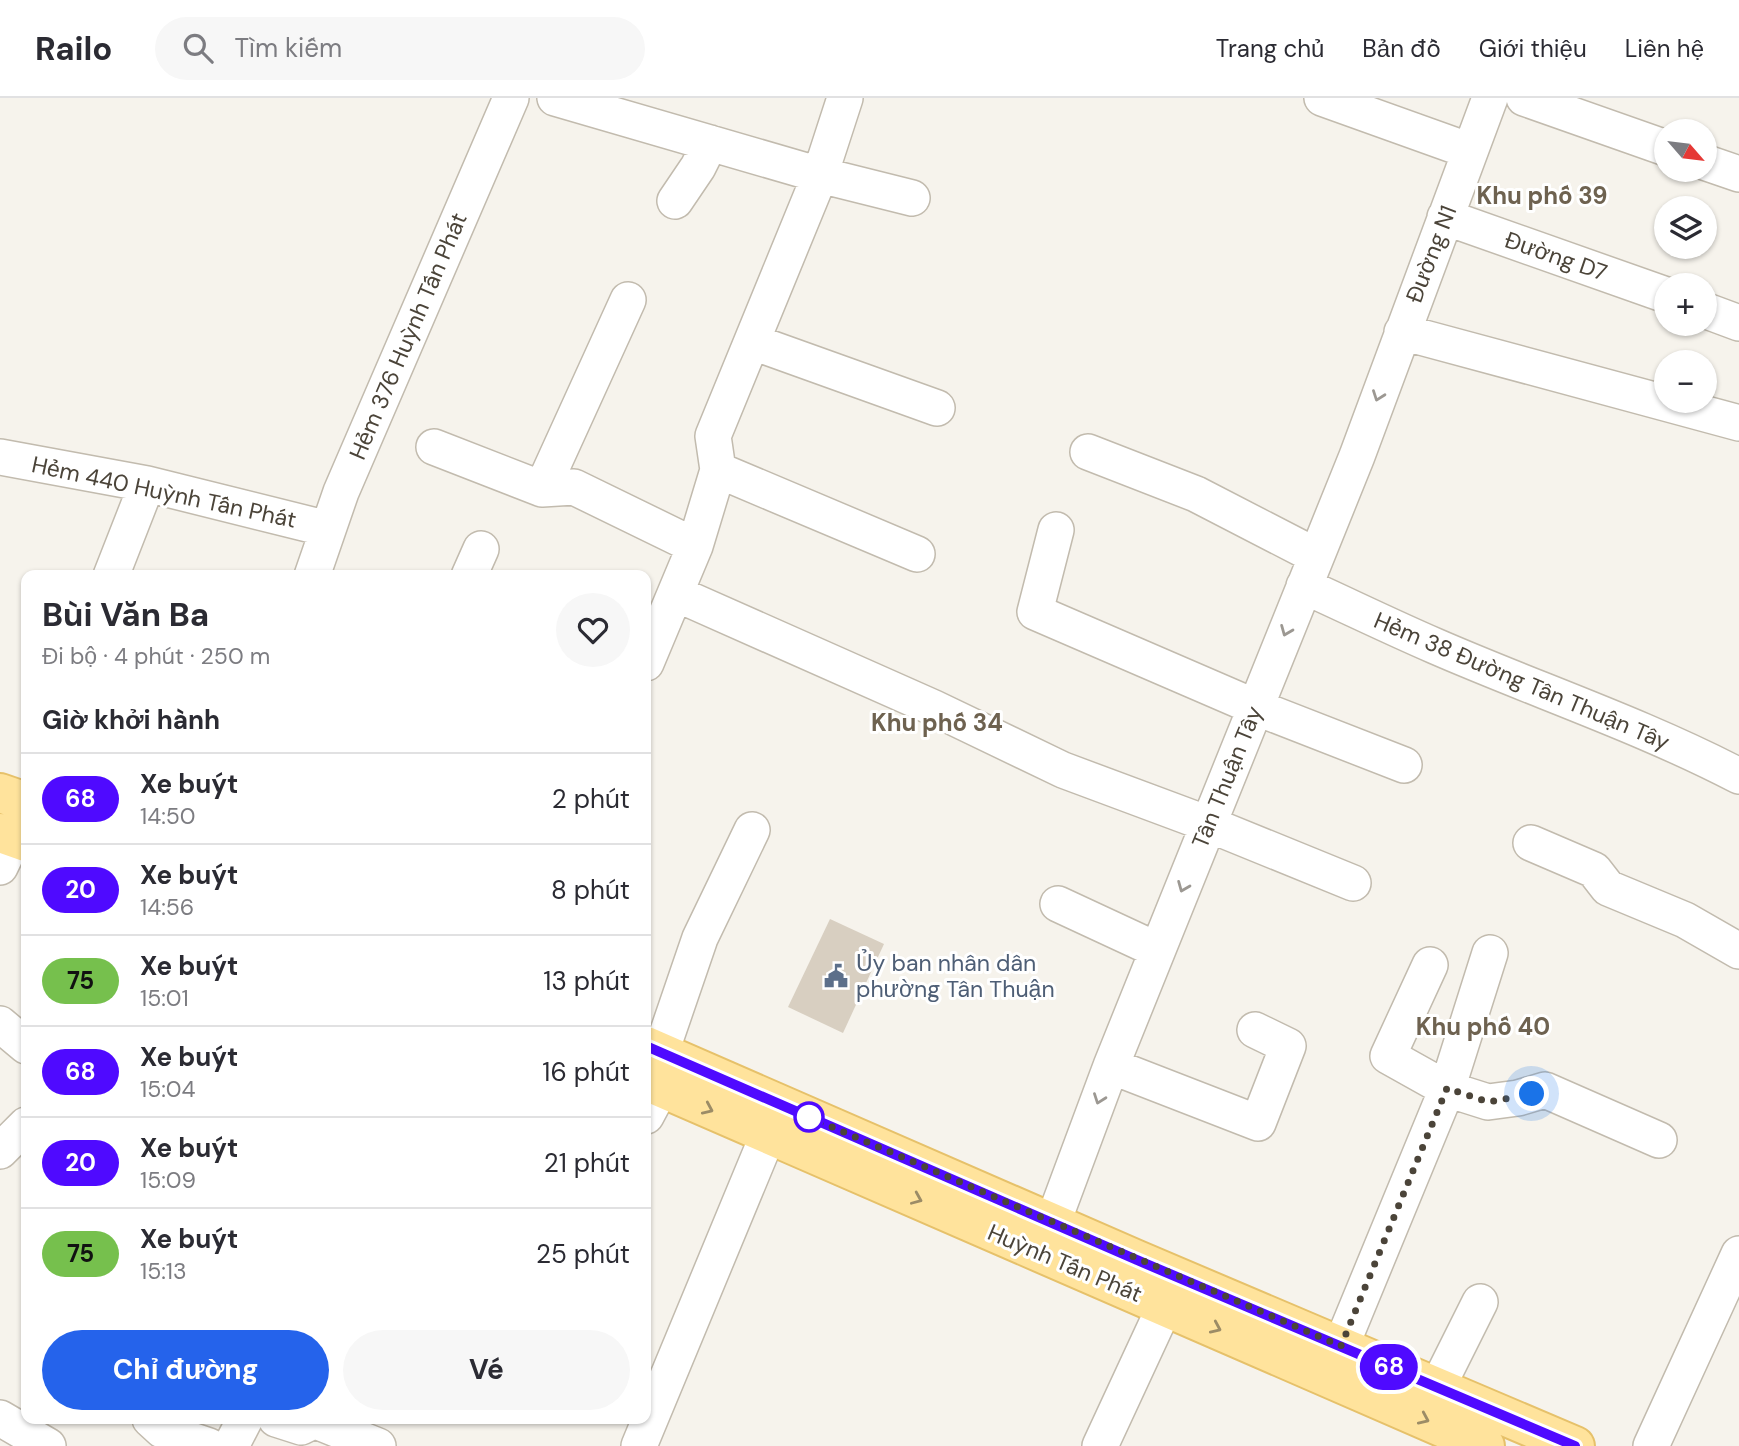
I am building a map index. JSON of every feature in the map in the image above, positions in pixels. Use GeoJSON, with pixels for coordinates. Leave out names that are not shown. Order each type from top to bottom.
{"type":"FeatureCollection","features":[{"type":"Feature","properties":{"kind":"main road"},"geometry":{"type":"LineString","coordinates":[[0,793],[21,800]]}},
{"type":"Feature","properties":{"kind":"main road","name":"Huỳnh Tấn Phát"},"geometry":{"type":"LineString","coordinates":[[652,1077],[768,1135],[1171,1292],[1341,1346],[1575,1446]]}},
{"type":"Feature","properties":{"kind":"main road","name":"Huỳnh Tấn Phát"},"geometry":{"type":"LineString","coordinates":[[652,1077],[1053,1222],[1171,1292],[1483,1446]]}},
{"type":"Feature","properties":{"kind":"street","name":"Hẻm 376 Huỳnh Tấn Phát"},"geometry":{"type":"LineString","coordinates":[[314,570],[341,492],[511,98]]}},
{"type":"Feature","properties":{"kind":"street"},"geometry":{"type":"LineString","coordinates":[[555,98],[820,175],[912,198]]}},
{"type":"Feature","properties":{"kind":"street"},"geometry":{"type":"LineString","coordinates":[[651,652],[695,546],[718,470],[713,436],[820,175],[845,98]]}},
{"type":"Feature","properties":{"kind":"street"},"geometry":{"type":"LineString","coordinates":[[1322,98],[1470,151]]}},
{"type":"Feature","properties":{"kind":"street","name":"Đường N1"},"geometry":{"type":"LineString","coordinates":[[1402,332],[1490,98]]}},
{"type":"Feature","properties":{"kind":"street"},"geometry":{"type":"LineString","coordinates":[[1524,98],[1654,144]]}},
{"type":"Feature","properties":{"kind":"street"},"geometry":{"type":"LineString","coordinates":[[675,201],[698,167],[710,143]]}},
{"type":"Feature","properties":{"kind":"street"},"geometry":{"type":"LineString","coordinates":[[1717,166],[1739,174]]}},
{"type":"Feature","properties":{"kind":"street","name":"Đường D7"},"geometry":{"type":"LineString","coordinates":[[1445,217],[1654,291]]}},
{"type":"Feature","properties":{"kind":"street"},"geometry":{"type":"LineString","coordinates":[[542,489],[628,300]]}},
{"type":"Feature","properties":{"kind":"street"},"geometry":{"type":"LineString","coordinates":[[1717,315],[1739,323]]}},
{"type":"Feature","properties":{"kind":"street"},"geometry":{"type":"LineString","coordinates":[[1402,332],[1739,422]]}},
{"type":"Feature","properties":{"kind":"street","name":"Tân Thuận Tây"},"geometry":{"type":"LineString","coordinates":[[1053,1222],[1157,950],[1357,456],[1402,332]]}},
{"type":"Feature","properties":{"kind":"street"},"geometry":{"type":"LineString","coordinates":[[753,342],[937,408]]}},
{"type":"Feature","properties":{"kind":"street"},"geometry":{"type":"LineString","coordinates":[[434,447],[542,489],[574,487],[695,546]]}},
{"type":"Feature","properties":{"kind":"street","name":"Hẻm 38 Đường Tân Thuận Tây"},"geometry":{"type":"LineString","coordinates":[[1088,452],[1196,494],[1310,571],[1435,647],[1584,707],[1739,776]]}},
{"type":"Feature","properties":{"kind":"street","name":"Hẻm 440 Huỳnh Tấn Phát"},"geometry":{"type":"LineString","coordinates":[[0,457],[147,484],[328,529]]}},
{"type":"Feature","properties":{"kind":"street"},"geometry":{"type":"LineString","coordinates":[[718,470],[917,554]]}},
{"type":"Feature","properties":{"kind":"street"},"geometry":{"type":"LineString","coordinates":[[113,570],[147,484]]}},
{"type":"Feature","properties":{"kind":"street"},"geometry":{"type":"LineString","coordinates":[[1056,530],[1035,612],[1255,707],[1404,765]]}},
{"type":"Feature","properties":{"kind":"street"},"geometry":{"type":"LineString","coordinates":[[677,594],[934,708],[1063,770],[1208,824],[1353,883]]}},
{"type":"Feature","properties":{"kind":"street"},"geometry":{"type":"LineString","coordinates":[[652,1077],[700,938],[752,830]]}},
{"type":"Feature","properties":{"kind":"street"},"geometry":{"type":"LineString","coordinates":[[1531,843],[1594,870],[1608,887],[1685,919],[1739,951]]}},
{"type":"Feature","properties":{"kind":"street"},"geometry":{"type":"LineString","coordinates":[[1058,904],[1157,950]]}},
{"type":"Feature","properties":{"kind":"street"},"geometry":{"type":"LineString","coordinates":[[1341,1346],[1447,1088],[1490,953]]}},
{"type":"Feature","properties":{"kind":"street"},"geometry":{"type":"LineString","coordinates":[[1430,965],[1388,1056],[1447,1088],[1488,1102],[1518,1098],[1545,1090],[1659,1140]]}},
{"type":"Feature","properties":{"kind":"street"},"geometry":{"type":"LineString","coordinates":[[0,1024],[21,1042]]}},
{"type":"Feature","properties":{"kind":"street"},"geometry":{"type":"LineString","coordinates":[[1111,1066],[1258,1123],[1289,1046],[1255,1030]]}},
{"type":"Feature","properties":{"kind":"street"},"geometry":{"type":"LineString","coordinates":[[0,1152],[21,1130]]}},
{"type":"Feature","properties":{"kind":"street"},"geometry":{"type":"LineString","coordinates":[[651,1417],[768,1135]]}},
{"type":"Feature","properties":{"kind":"street"},"geometry":{"type":"LineString","coordinates":[[1651,1446],[1739,1254]]}},
{"type":"Feature","properties":{"kind":"street"},"geometry":{"type":"LineString","coordinates":[[1100,1446],[1171,1292]]}},
{"type":"Feature","properties":{"kind":"street"},"geometry":{"type":"LineString","coordinates":[[1437,1388],[1480,1302]]}},
{"type":"Feature","properties":{"kind":"street"},"geometry":{"type":"LineString","coordinates":[[0,1418],[48,1446]]}},
{"type":"Feature","properties":{"kind":"street"},"geometry":{"type":"LineString","coordinates":[[155,1424],[162,1430],[209,1446]]}},
{"type":"Feature","properties":{"kind":"street"},"geometry":{"type":"LineString","coordinates":[[231,1446],[242,1424]]}},
{"type":"Feature","properties":{"kind":"street"},"geometry":{"type":"LineString","coordinates":[[323,1424],[357,1443]]}},
{"type":"Feature","properties":{"kind":"street"},"geometry":{"type":"LineString","coordinates":[[639,1446],[648,1424]]}},
{"type":"Feature","properties":{"kind":"building","name":"Ủy ban nhân dân phường Tân Thuận"},"geometry":{"type":"Polygon","coordinates":[[[830,919],[884,944],[843,1033],[788,1007],[830,919]]]}},
{"type":"Feature","properties":{"kind":"bus line","name":"68"},"geometry":{"type":"LineString","coordinates":[[651,1048],[1137,1260],[1575,1446]]}},
{"type":"Feature","properties":{"kind":"place","name":"Ủy ban nhân dân phường Tân Thuận"},"geometry":{"type":"Point","coordinates":[836,976]}},
{"type":"Feature","properties":{"kind":"district","name":"Khu phố 39"},"geometry":{"type":"Point","coordinates":[1542,196]}},
{"type":"Feature","properties":{"kind":"district","name":"Khu phố 34"},"geometry":{"type":"Point","coordinates":[937,723]}},
{"type":"Feature","properties":{"kind":"district","name":"Khu phố 40"},"geometry":{"type":"Point","coordinates":[1483,1027]}},
{"type":"Feature","properties":{"kind":"route"},"geometry":{"type":"LineString","coordinates":[[809,1117],[1341,1346],[1447,1088],[1488,1102],[1532,1094]]}}]}
